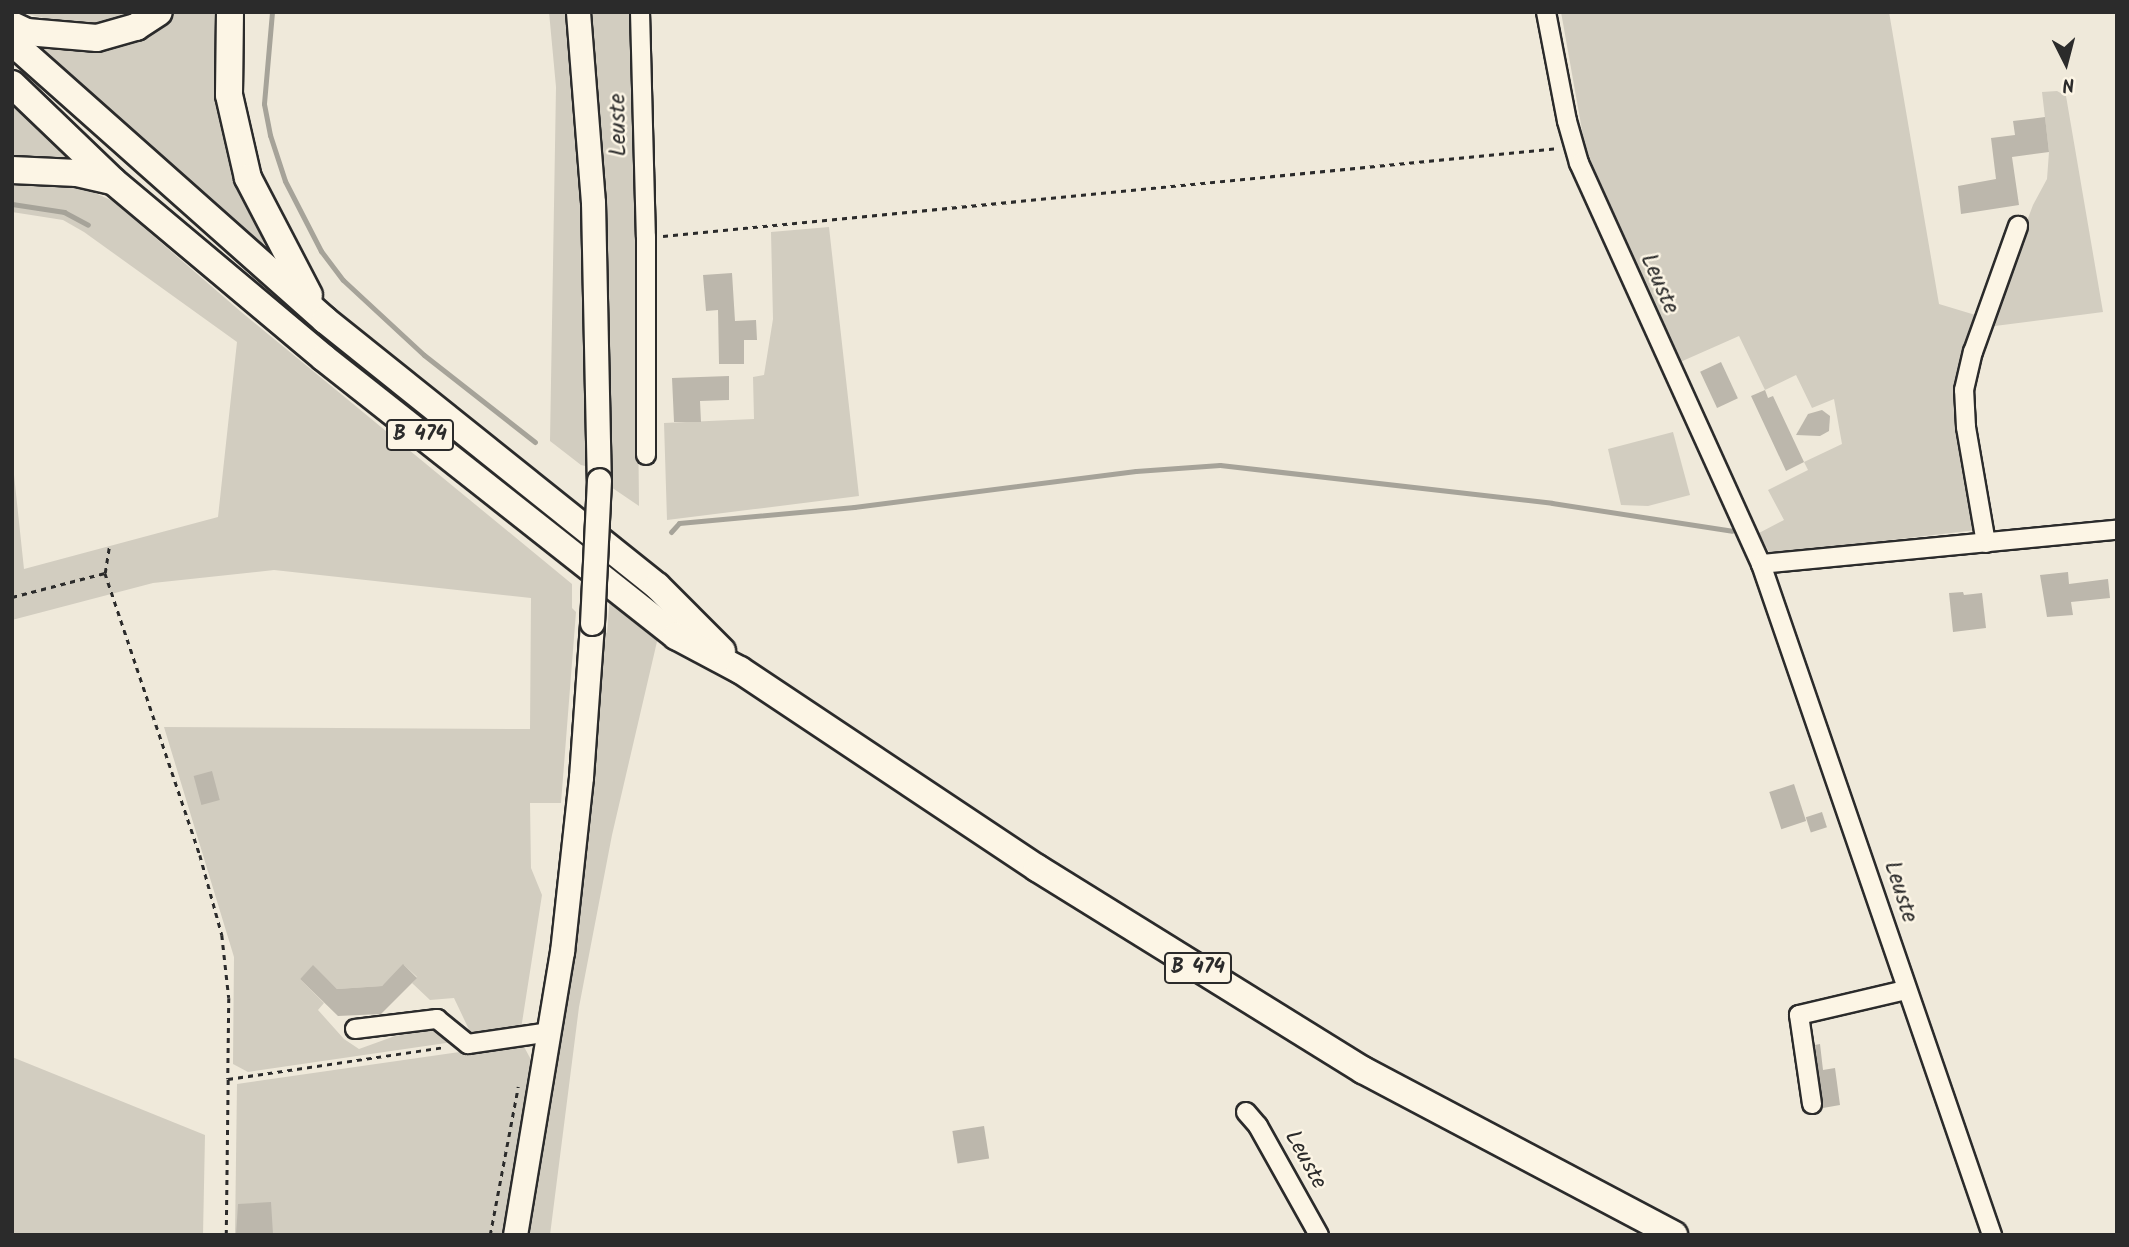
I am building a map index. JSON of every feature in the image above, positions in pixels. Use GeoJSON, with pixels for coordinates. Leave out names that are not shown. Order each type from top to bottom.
{"type":"FeatureCollection","features":[{"type":"Feature","properties":{"kind":"highway"},"geometry":{"type":"LineString","coordinates":[[12,24],[27,32],[97,38],[136,27],[159,12]]}},
{"type":"Feature","properties":{"kind":"highway"},"geometry":{"type":"LineString","coordinates":[[230,12],[229,95],[248,178],[293,269],[325,320]]}},
{"type":"Feature","properties":{"kind":"highway","name":"B 474"},"geometry":{"type":"LineString","coordinates":[[12,41],[325,320],[657,586],[740,670]]}},
{"type":"Feature","properties":{"kind":"highway","name":"B 474"},"geometry":{"type":"LineString","coordinates":[[12,84],[113,181],[324,358],[676,636],[740,670],[1037,869],[1363,1070],[1674,1235]]}},
{"type":"Feature","properties":{"kind":"highway"},"geometry":{"type":"LineString","coordinates":[[12,170],[77,173],[113,181]]}},
{"type":"Feature","properties":{"kind":"main road"},"geometry":{"type":"LineString","coordinates":[[515,1235],[550,1032],[574,840],[592,623],[599,481],[593,202],[578,12]]}},
{"type":"Feature","properties":{"kind":"street","name":"Leuste"},"geometry":{"type":"LineString","coordinates":[[640,12],[646,237],[646,456]]}},
{"type":"Feature","properties":{"kind":"street","name":"Leuste"},"geometry":{"type":"LineString","coordinates":[[1546,12],[1574,147],[1650,325],[1761,564],[1992,1235]]}},
{"type":"Feature","properties":{"kind":"street"},"geometry":{"type":"LineString","coordinates":[[1986,543],[1966,427],[1964,390],[1973,352],[2018,226]]}},
{"type":"Feature","properties":{"kind":"street"},"geometry":{"type":"LineString","coordinates":[[1761,564],[2117,530]]}},
{"type":"Feature","properties":{"kind":"street"},"geometry":{"type":"LineString","coordinates":[[1812,1104],[1799,1015],[1906,990]]}},
{"type":"Feature","properties":{"kind":"street"},"geometry":{"type":"LineString","coordinates":[[355,1029],[437,1018],[468,1044],[550,1032]]}},
{"type":"Feature","properties":{"kind":"street","name":"Leuste"},"geometry":{"type":"LineString","coordinates":[[1246,1112],[1258,1126],[1319,1235]]}},
{"type":"Feature","properties":{"kind":"path"},"geometry":{"type":"LineString","coordinates":[[646,237],[1574,147]]}},
{"type":"Feature","properties":{"kind":"path"},"geometry":{"type":"LineString","coordinates":[[108,547],[105,573],[200,855],[222,936],[229,998],[226,1235]]}},
{"type":"Feature","properties":{"kind":"path"},"geometry":{"type":"LineString","coordinates":[[12,597],[105,573]]}},
{"type":"Feature","properties":{"kind":"path"},"geometry":{"type":"LineString","coordinates":[[228,1079],[468,1044]]}},
{"type":"Feature","properties":{"kind":"shaded area"},"geometry":{"type":"Polygon","coordinates":[[[18,12],[134,12],[106,23],[78,26],[18,12]]]}},
{"type":"Feature","properties":{"kind":"shaded area"},"geometry":{"type":"Polygon","coordinates":[[[173,12],[221,12],[255,217],[269,259],[42,47],[161,22],[173,12]]]}},
{"type":"Feature","properties":{"kind":"shaded area"},"geometry":{"type":"Polygon","coordinates":[[[549,12],[570,12],[581,139],[589,467],[581,465],[550,441],[556,87],[549,12]]]}},
{"type":"Feature","properties":{"kind":"shaded area"},"geometry":{"type":"Polygon","coordinates":[[[590,12],[634,12],[639,506],[611,487],[608,277],[590,12]]]}},
{"type":"Feature","properties":{"kind":"shaded area"},"geometry":{"type":"Polygon","coordinates":[[[1561,12],[1889,12],[1939,304],[1982,317],[1968,350],[1977,530],[1770,554],[1759,533],[1784,520],[1768,490],[1808,470],[1804,462],[1842,444],[1834,399],[1812,408],[1796,375],[1765,390],[1739,336],[1678,363],[1585,147],[1561,12]]]}},
{"type":"Feature","properties":{"kind":"shaded area"},"geometry":{"type":"Polygon","coordinates":[[[2057,91],[2066,96],[2103,312],[1987,327],[2033,205],[2047,179],[2049,152],[2042,92],[2057,91]]]}},
{"type":"Feature","properties":{"kind":"shaded area"},"geometry":{"type":"Polygon","coordinates":[[[12,102],[72,158],[71,162],[12,159],[12,102]]]}},
{"type":"Feature","properties":{"kind":"shaded area"},"geometry":{"type":"Polygon","coordinates":[[[12,178],[77,185],[113,201],[240,311],[572,584],[572,608],[576,612],[561,803],[530,803],[531,868],[542,895],[521,1029],[473,1038],[454,998],[430,1000],[412,983],[417,977],[404,965],[382,986],[337,989],[313,966],[300,979],[324,1003],[318,1010],[344,1039],[359,1049],[395,1036],[431,1030],[447,1035],[453,1042],[248,1072],[233,1064],[234,957],[164,727],[530,729],[531,598],[274,570],[153,583],[12,620],[12,456],[24,569],[218,517],[237,342],[84,232],[63,220],[12,212],[12,178]]]}},
{"type":"Feature","properties":{"kind":"shaded area"},"geometry":{"type":"Polygon","coordinates":[[[829,227],[859,496],[667,520],[664,423],[754,419],[753,377],[764,375],[773,319],[771,232],[829,227]]]}},
{"type":"Feature","properties":{"kind":"shaded area"},"geometry":{"type":"Polygon","coordinates":[[[1673,432],[1690,495],[1648,506],[1621,505],[1608,449],[1673,432]]]}},
{"type":"Feature","properties":{"kind":"shaded area"},"geometry":{"type":"Polygon","coordinates":[[[610,595],[659,633],[612,835],[579,1007],[550,1235],[525,1235],[563,1024],[591,784],[603,631],[607,633],[610,595]]]}},
{"type":"Feature","properties":{"kind":"shaded area"},"geometry":{"type":"Polygon","coordinates":[[[522,1043],[536,1069],[506,1235],[235,1235],[237,1084],[522,1043]]]}},
{"type":"Feature","properties":{"kind":"shaded area"},"geometry":{"type":"Polygon","coordinates":[[[12,1057],[205,1135],[203,1235],[12,1235],[12,1057]]]}},
{"type":"Feature","properties":{"kind":"building"},"geometry":{"type":"Polygon","coordinates":[[[2045,117],[2049,152],[2012,157],[2019,205],[1961,214],[1958,186],[1996,179],[1991,138],[2015,135],[2013,121],[2045,117]]]}},
{"type":"Feature","properties":{"kind":"building"},"geometry":{"type":"Polygon","coordinates":[[[732,273],[735,321],[756,320],[757,340],[744,340],[744,364],[719,364],[718,310],[706,311],[703,275],[732,273]]]}},
{"type":"Feature","properties":{"kind":"building"},"geometry":{"type":"Polygon","coordinates":[[[1721,362],[1738,398],[1717,408],[1700,372],[1721,362]]]}},
{"type":"Feature","properties":{"kind":"building"},"geometry":{"type":"Polygon","coordinates":[[[729,376],[729,400],[700,401],[701,422],[674,422],[672,378],[729,376]]]}},
{"type":"Feature","properties":{"kind":"building"},"geometry":{"type":"Polygon","coordinates":[[[1765,390],[1768,398],[1773,396],[1804,462],[1786,471],[1751,396],[1765,390]]]}},
{"type":"Feature","properties":{"kind":"building"},"geometry":{"type":"Polygon","coordinates":[[[1822,410],[1830,416],[1829,431],[1820,436],[1796,435],[1808,414],[1822,410]]]}},
{"type":"Feature","properties":{"kind":"building"},"geometry":{"type":"Polygon","coordinates":[[[2068,572],[2069,584],[2108,579],[2110,598],[2071,602],[2073,615],[2047,617],[2040,575],[2068,572]]]}},
{"type":"Feature","properties":{"kind":"building"},"geometry":{"type":"Polygon","coordinates":[[[1963,592],[1964,595],[1982,593],[1986,628],[1953,632],[1949,593],[1963,592]]]}},
{"type":"Feature","properties":{"kind":"building"},"geometry":{"type":"Polygon","coordinates":[[[212,771],[220,800],[201,805],[194,776],[212,771]]]}},
{"type":"Feature","properties":{"kind":"building"},"geometry":{"type":"Polygon","coordinates":[[[1794,784],[1806,821],[1781,829],[1769,792],[1794,784]]]}},
{"type":"Feature","properties":{"kind":"building"},"geometry":{"type":"Polygon","coordinates":[[[1822,812],[1827,827],[1811,832],[1806,817],[1822,812]]]}},
{"type":"Feature","properties":{"kind":"building"},"geometry":{"type":"Polygon","coordinates":[[[403,964],[417,978],[381,1014],[338,1016],[300,979],[313,965],[337,989],[382,986],[403,964]]]}},
{"type":"Feature","properties":{"kind":"building"},"geometry":{"type":"Polygon","coordinates":[[[1820,1044],[1823,1070],[1835,1068],[1840,1105],[1823,1108],[1815,1045],[1820,1044]]]}},
{"type":"Feature","properties":{"kind":"building"},"geometry":{"type":"Polygon","coordinates":[[[984,1126],[989,1159],[958,1164],[952,1131],[984,1126]]]}},
{"type":"Feature","properties":{"kind":"building"},"geometry":{"type":"Polygon","coordinates":[[[271,1202],[273,1234],[236,1235],[238,1204],[271,1202]]]}},
{"type":"Feature","properties":{"kind":"waterway"},"geometry":{"type":"LineString","coordinates":[[272,12],[264,104],[270,135],[285,181],[321,251],[343,280],[424,355],[535,442]]}},
{"type":"Feature","properties":{"kind":"waterway"},"geometry":{"type":"LineString","coordinates":[[12,204],[64,212],[88,225]]}},
{"type":"Feature","properties":{"kind":"waterway"},"geometry":{"type":"LineString","coordinates":[[671,532],[679,523],[854,507],[1136,471],[1220,465],[1552,503],[1732,531]]}}]}
